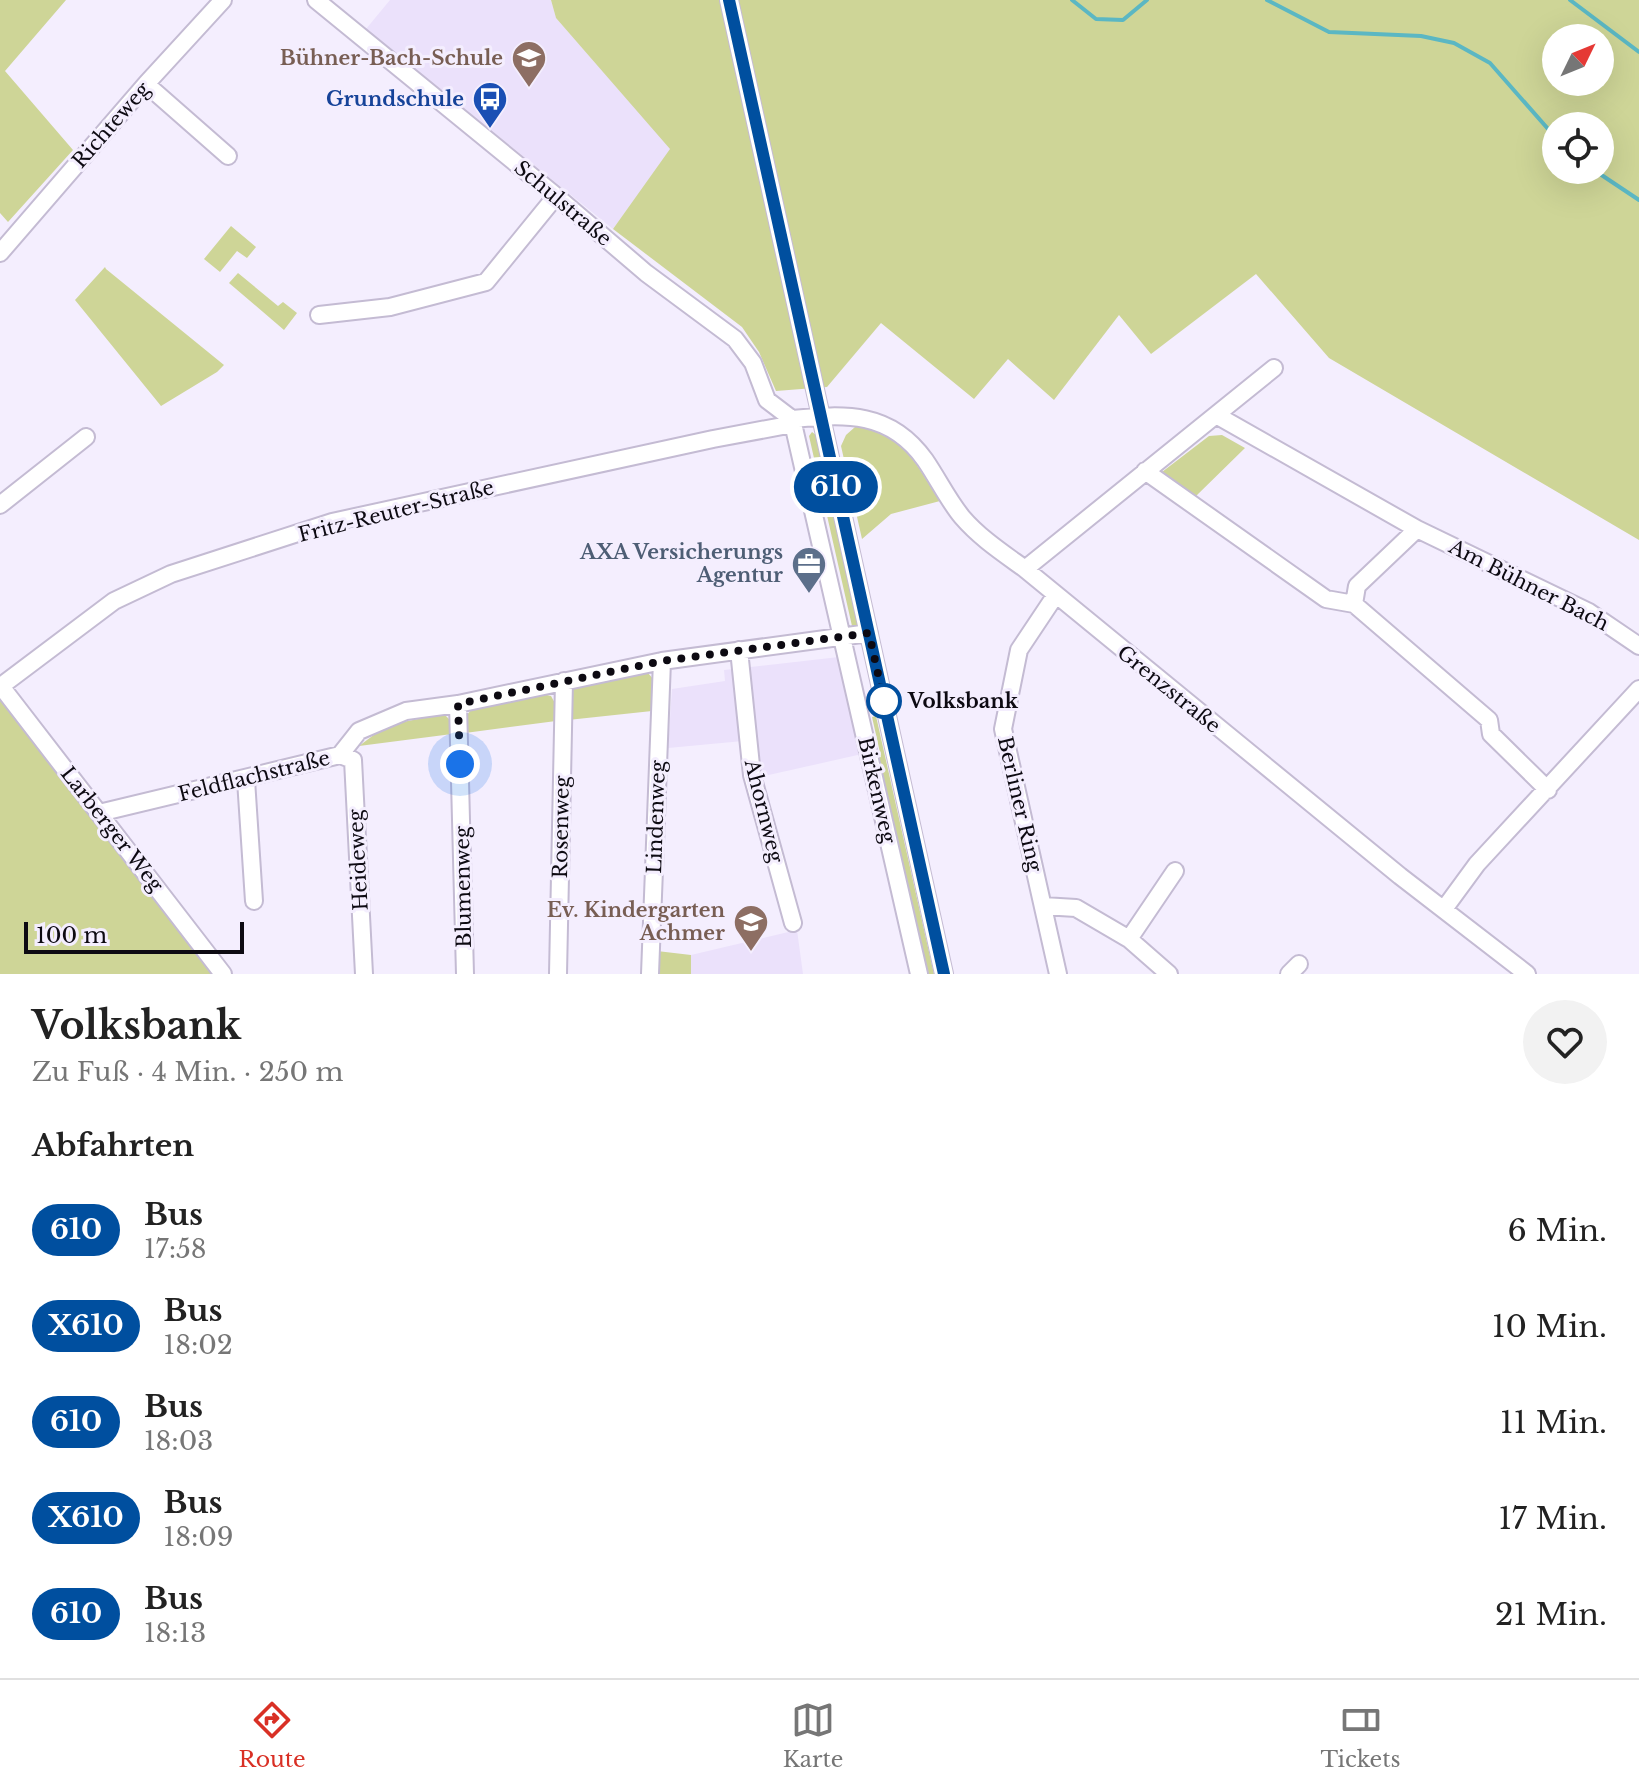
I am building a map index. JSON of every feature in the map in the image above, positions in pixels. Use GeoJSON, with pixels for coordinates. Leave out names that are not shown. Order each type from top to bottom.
{"type":"FeatureCollection","features":[{"type":"Feature","properties":{"kind":"street","name":"Richteweg"},"geometry":{"type":"LineString","coordinates":[[0,253],[223,0]]}},
{"type":"Feature","properties":{"kind":"street","name":"Schulstraße"},"geometry":{"type":"LineString","coordinates":[[316,0],[646,273],[735,339],[753,363],[767,400],[792,419]]}},
{"type":"Feature","properties":{"kind":"street"},"geometry":{"type":"LineString","coordinates":[[729,0],[944,974]]}},
{"type":"Feature","properties":{"kind":"street"},"geometry":{"type":"LineString","coordinates":[[146,84],[228,156]]}},
{"type":"Feature","properties":{"kind":"street"},"geometry":{"type":"LineString","coordinates":[[319,315],[390,307],[486,282],[556,196]]}},
{"type":"Feature","properties":{"kind":"street"},"geometry":{"type":"LineString","coordinates":[[1025,569],[1274,368]]}},
{"type":"Feature","properties":{"kind":"street","name":"Am Bühner Bach"},"geometry":{"type":"LineString","coordinates":[[1216,415],[1417,529],[1589,612],[1639,646]]}},
{"type":"Feature","properties":{"kind":"street","name":"Fritz-Reuter-Straße"},"geometry":{"type":"LineString","coordinates":[[0,685],[114,601],[171,574],[332,522],[788,425],[792,419],[820,416]]}},
{"type":"Feature","properties":{"kind":"street","name":"Grenzstraße"},"geometry":{"type":"LineString","coordinates":[[820,416],[870,418],[899,431],[923,457],[962,517],[989,544],[1025,569],[1527,974]]}},
{"type":"Feature","properties":{"kind":"street","name":"Birkenweg"},"geometry":{"type":"LineString","coordinates":[[792,419],[919,974]]}},
{"type":"Feature","properties":{"kind":"street"},"geometry":{"type":"LineString","coordinates":[[0,505],[86,437]]}},
{"type":"Feature","properties":{"kind":"street"},"geometry":{"type":"LineString","coordinates":[[1145,471],[1326,599],[1354,604],[1489,720],[1491,734],[1548,790]]}},
{"type":"Feature","properties":{"kind":"street"},"geometry":{"type":"LineString","coordinates":[[1354,604],[1357,586],[1417,529]]}},
{"type":"Feature","properties":{"kind":"street","name":"Berliner Ring"},"geometry":{"type":"LineString","coordinates":[[1055,596],[1019,650],[1003,729],[1058,974]]}},
{"type":"Feature","properties":{"kind":"street","name":"Feldflachstraße"},"geometry":{"type":"LineString","coordinates":[[99,813],[340,755],[359,731],[406,711],[458,704],[662,661],[869,633]]}},
{"type":"Feature","properties":{"kind":"street","name":"Ahornweg"},"geometry":{"type":"LineString","coordinates":[[739,650],[752,775],[793,923]]}},
{"type":"Feature","properties":{"kind":"street","name":"Lindenweg"},"geometry":{"type":"LineString","coordinates":[[650,974],[662,661]]}},
{"type":"Feature","properties":{"kind":"street","name":"Rosenweg"},"geometry":{"type":"LineString","coordinates":[[558,974],[564,681]]}},
{"type":"Feature","properties":{"kind":"street","name":"Larberger Weg"},"geometry":{"type":"LineString","coordinates":[[0,685],[223,974]]}},
{"type":"Feature","properties":{"kind":"street"},"geometry":{"type":"LineString","coordinates":[[1444,909],[1477,864],[1639,689]]}},
{"type":"Feature","properties":{"kind":"street","name":"Blumenweg"},"geometry":{"type":"LineString","coordinates":[[458,704],[465,974]]}},
{"type":"Feature","properties":{"kind":"street","name":"Heideweg"},"geometry":{"type":"LineString","coordinates":[[340,755],[353,760],[364,974]]}},
{"type":"Feature","properties":{"kind":"street"},"geometry":{"type":"LineString","coordinates":[[246,780],[254,901]]}},
{"type":"Feature","properties":{"kind":"street"},"geometry":{"type":"LineString","coordinates":[[1129,939],[1175,871]]}},
{"type":"Feature","properties":{"kind":"street"},"geometry":{"type":"LineString","coordinates":[[1043,906],[1076,908],[1129,939],[1169,974]]}},
{"type":"Feature","properties":{"kind":"shaded area","name":"Bühner-Bach-Schule"},"geometry":{"type":"Polygon","coordinates":[[[390,0],[551,0],[556,18],[671,149],[613,229],[366,29],[390,0]]]}},
{"type":"Feature","properties":{"kind":"shaded area"},"geometry":{"type":"Polygon","coordinates":[[[839,657],[862,754],[747,780],[743,741],[668,748],[672,689],[725,681],[724,670],[839,657]]]}},
{"type":"Feature","properties":{"kind":"shaded area","name":"Ev. Kindergarten Achmer"},"geometry":{"type":"Polygon","coordinates":[[[797,930],[803,974],[691,974],[691,955],[797,930]]]}},
{"type":"Feature","properties":{"kind":"green space"},"geometry":{"type":"Polygon","coordinates":[[[0,0],[66,0],[5,71],[73,150],[8,222],[0,213],[0,0]]]}},
{"type":"Feature","properties":{"kind":"green space"},"geometry":{"type":"Polygon","coordinates":[[[551,0],[1639,0],[1639,540],[1329,358],[1256,274],[1151,354],[1119,315],[1054,400],[1008,359],[974,399],[881,323],[827,387],[776,391],[759,352],[742,327],[613,229],[670,149],[556,18],[551,0]]]}},
{"type":"Feature","properties":{"kind":"green space"},"geometry":{"type":"Polygon","coordinates":[[[231,226],[256,247],[247,258],[237,251],[220,272],[204,259],[231,226]]]}},
{"type":"Feature","properties":{"kind":"green space"},"geometry":{"type":"Polygon","coordinates":[[[105,267],[224,365],[161,406],[75,300],[105,267]]]}},
{"type":"Feature","properties":{"kind":"green space"},"geometry":{"type":"Polygon","coordinates":[[[238,273],[278,306],[283,302],[297,313],[284,330],[229,283],[238,273]]]}},
{"type":"Feature","properties":{"kind":"green space"},"geometry":{"type":"Polygon","coordinates":[[[855,427],[871,428],[896,441],[915,462],[940,501],[891,514],[862,539],[841,446],[846,435],[855,427]]]}},
{"type":"Feature","properties":{"kind":"green space"},"geometry":{"type":"Polygon","coordinates":[[[812,432],[816,435],[857,625],[852,626],[809,436],[812,432]]]}},
{"type":"Feature","properties":{"kind":"green space"},"geometry":{"type":"Polygon","coordinates":[[[1222,435],[1245,448],[1195,497],[1162,472],[1209,436],[1222,435]]]}},
{"type":"Feature","properties":{"kind":"green space"},"geometry":{"type":"Polygon","coordinates":[[[641,671],[654,680],[652,711],[568,720],[568,694],[572,688],[641,671]]]}},
{"type":"Feature","properties":{"kind":"green space"},"geometry":{"type":"Polygon","coordinates":[[[0,690],[219,974],[0,974],[0,690]]]}},
{"type":"Feature","properties":{"kind":"green space"},"geometry":{"type":"Polygon","coordinates":[[[543,694],[551,696],[556,705],[556,721],[465,733],[465,717],[472,709],[543,694]]]}},
{"type":"Feature","properties":{"kind":"green space"},"geometry":{"type":"Polygon","coordinates":[[[444,714],[451,721],[452,734],[359,746],[387,725],[444,714]]]}},
{"type":"Feature","properties":{"kind":"green space"},"geometry":{"type":"Polygon","coordinates":[[[876,716],[934,974],[924,974],[877,758],[881,757],[872,717],[876,716]]]}},
{"type":"Feature","properties":{"kind":"green space"},"geometry":{"type":"Polygon","coordinates":[[[657,951],[691,955],[691,974],[656,974],[657,951]]]}},
{"type":"Feature","properties":{"kind":"waterway"},"geometry":{"type":"LineString","coordinates":[[1072,0],[1096,19],[1123,20],[1147,0]]}},
{"type":"Feature","properties":{"kind":"waterway"},"geometry":{"type":"LineString","coordinates":[[1267,0],[1329,32],[1421,36],[1454,43],[1490,63],[1542,122]]}},
{"type":"Feature","properties":{"kind":"waterway"},"geometry":{"type":"LineString","coordinates":[[1570,0],[1639,52]]}},
{"type":"Feature","properties":{"kind":"waterway"},"geometry":{"type":"LineString","coordinates":[[1614,183],[1639,200]]}},
{"type":"Feature","properties":{"kind":"bus line","name":"610"},"geometry":{"type":"LineString","coordinates":[[729,0],[944,974]]}},
{"type":"Feature","properties":{"kind":"place","name":"Bühner-Bach-Schule"},"geometry":{"type":"Point","coordinates":[529,89]}},
{"type":"Feature","properties":{"kind":"place","name":"Grundschule"},"geometry":{"type":"Point","coordinates":[490,130]}},
{"type":"Feature","properties":{"kind":"place","name":"AXA Versicherungs Agentur"},"geometry":{"type":"Point","coordinates":[809,595]}},
{"type":"Feature","properties":{"kind":"place","name":"Volksbank"},"geometry":{"type":"Point","coordinates":[884,701]}},
{"type":"Feature","properties":{"kind":"place","name":"Ev. Kindergarten Achmer"},"geometry":{"type":"Point","coordinates":[751,953]}},
{"type":"Feature","properties":{"kind":"route"},"geometry":{"type":"LineString","coordinates":[[460,764],[458,704],[662,661],[869,633],[884,701]]}}]}
